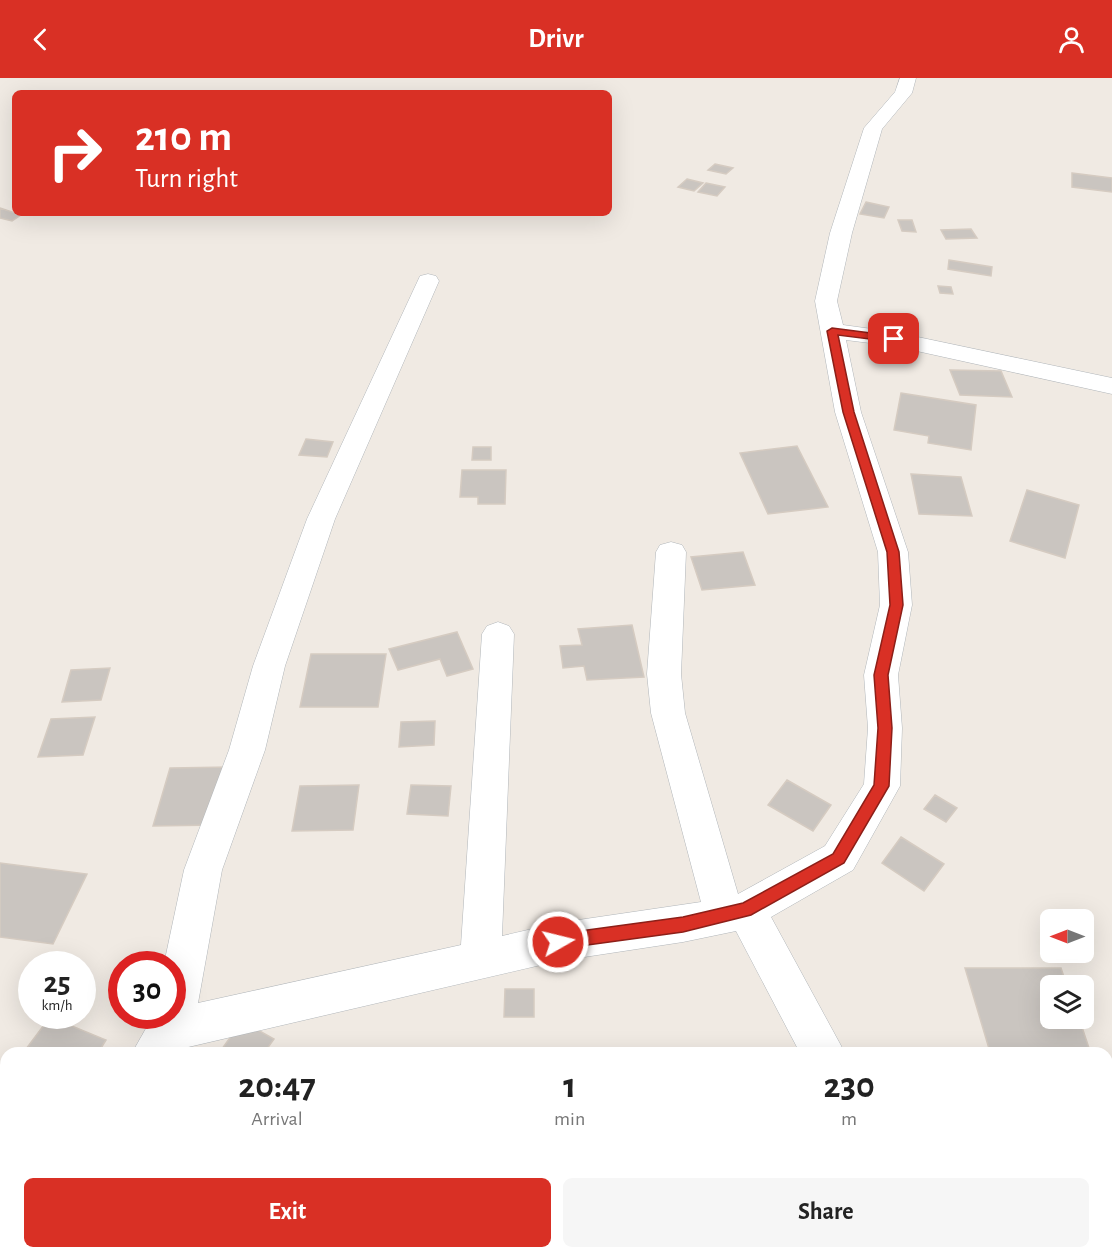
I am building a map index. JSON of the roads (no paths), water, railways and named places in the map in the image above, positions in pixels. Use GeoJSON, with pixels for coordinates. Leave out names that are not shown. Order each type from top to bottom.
{"type":"FeatureCollection","features":[{"type":"Feature","properties":{"kind":"street"},"geometry":{"type":"LineString","coordinates":[[428,281],[321,519],[269,666],[247,750],[204,870],[162,1042],[558,942],[683,924],[735,913],[839,858],[882,786],[885,728],[881,675],[896,605],[893,552],[849,412],[826,301],[841,233],[873,128],[903,93],[908,78]]}},
{"type":"Feature","properties":{"kind":"street"},"geometry":{"type":"LineString","coordinates":[[832,331],[894,339],[1112,386]]}},
{"type":"Feature","properties":{"kind":"street"},"geometry":{"type":"LineString","coordinates":[[670,552],[664,674],[668,713],[735,913],[819,1047]]}},
{"type":"Feature","properties":{"kind":"street"},"geometry":{"type":"LineString","coordinates":[[480,960],[498,634]]}}]}
